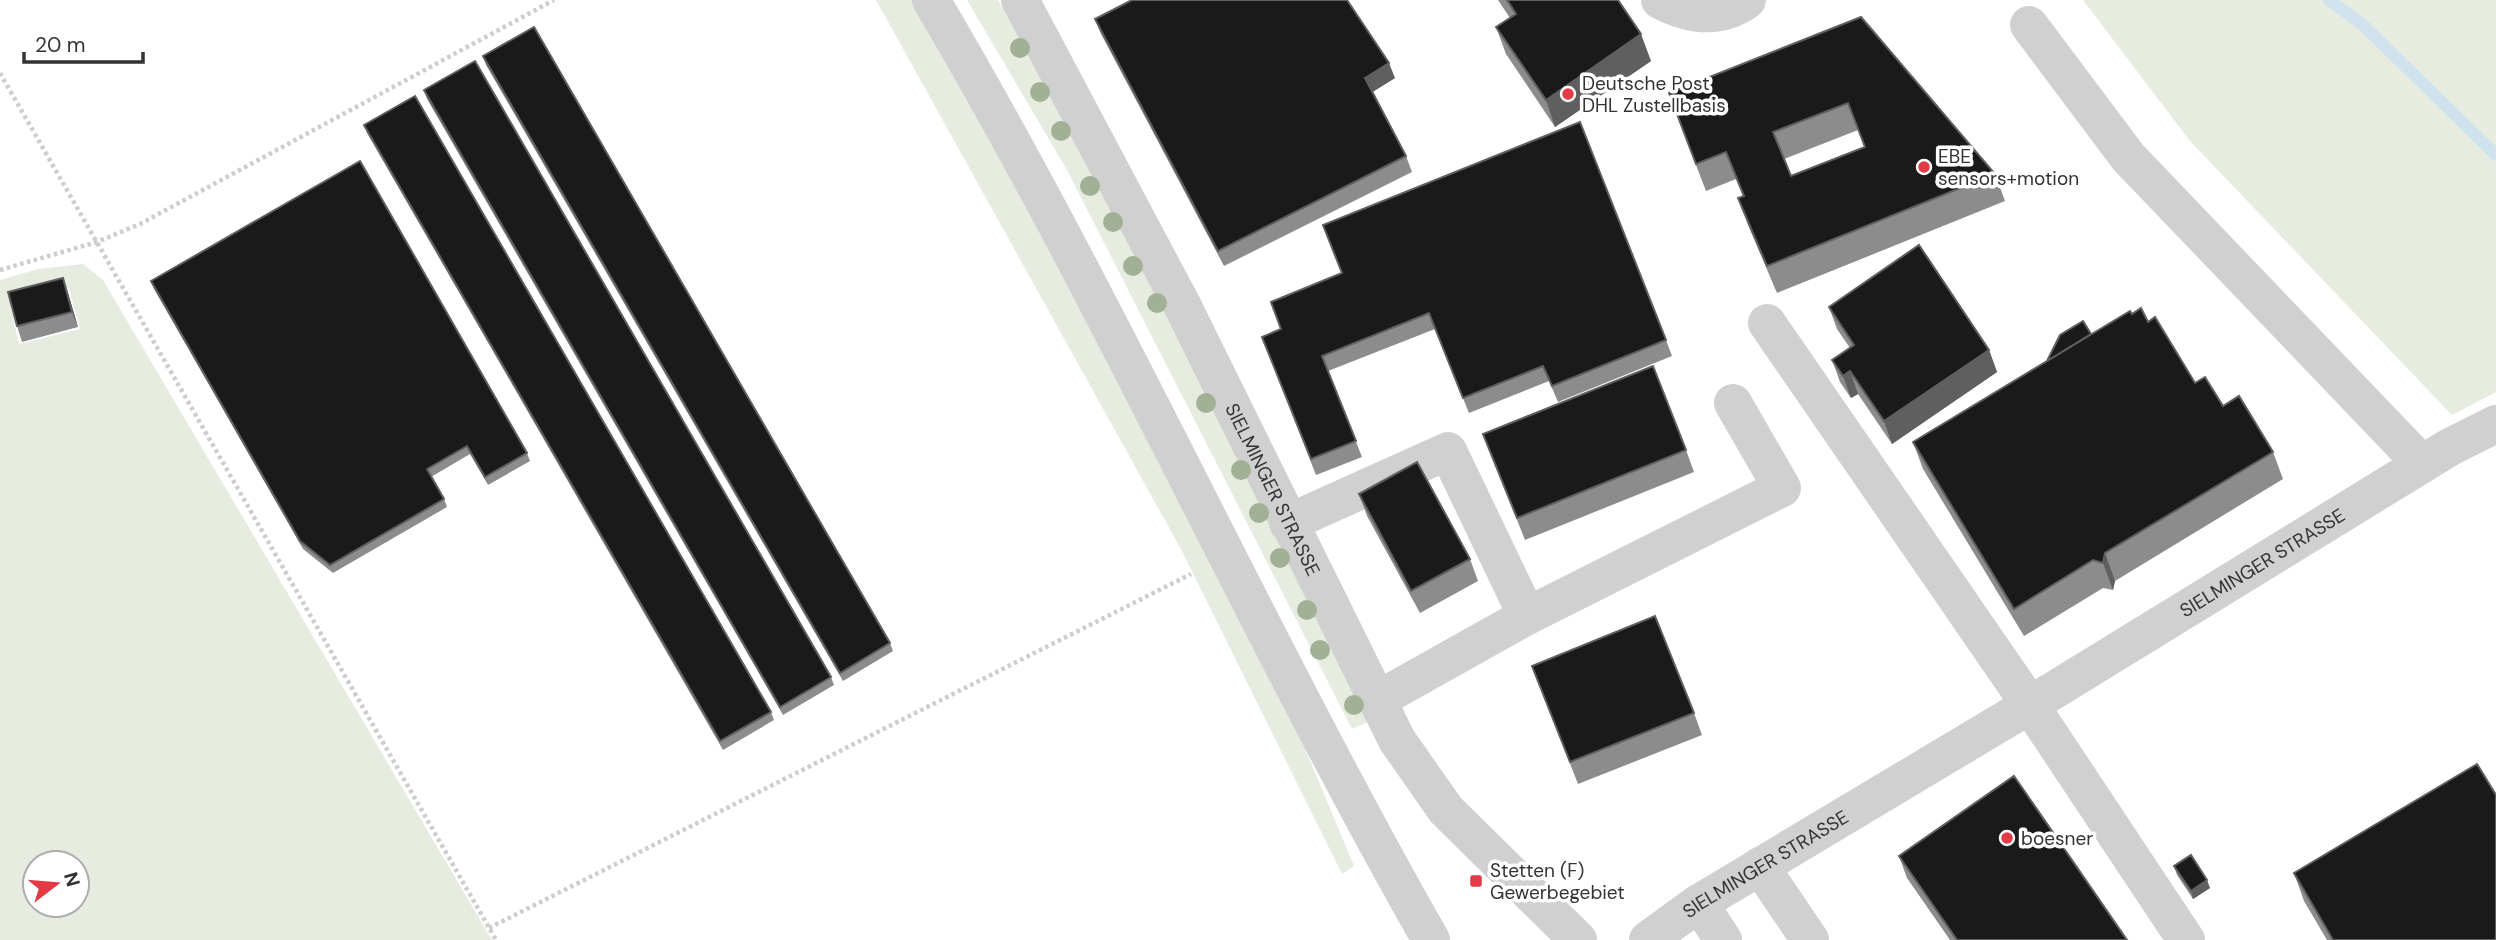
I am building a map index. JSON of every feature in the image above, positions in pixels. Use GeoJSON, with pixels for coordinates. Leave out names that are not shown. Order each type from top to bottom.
{"type":"FeatureCollection","features":[{"type":"Feature","properties":{"kind":"street"},"geometry":{"type":"LineString","coordinates":[[931,0],[1068,241],[1322,744],[1431,940]]}},
{"type":"Feature","properties":{"kind":"street","name":"SIELMINGER STRASSE"},"geometry":{"type":"LineString","coordinates":[[1020,0],[1181,305],[1396,740],[1446,810],[1578,940]]}},
{"type":"Feature","properties":{"kind":"street"},"geometry":{"type":"LineString","coordinates":[[1660,0],[1682,12],[1706,15],[1738,7],[1747,0]]}},
{"type":"Feature","properties":{"kind":"street"},"geometry":{"type":"LineString","coordinates":[[2029,25],[2128,157],[2423,464]]}},
{"type":"Feature","properties":{"kind":"street"},"geometry":{"type":"LineString","coordinates":[[1767,323],[2030,705],[2186,940]]}},
{"type":"Feature","properties":{"kind":"street"},"geometry":{"type":"LineString","coordinates":[[1377,701],[1527,616],[1782,488],[1733,403]]}},
{"type":"Feature","properties":{"kind":"street","name":"SIELMINGER STRASSE"},"geometry":{"type":"LineString","coordinates":[[1647,940],[1699,903],[2030,705],[2423,464],[2496,424]]}},
{"type":"Feature","properties":{"kind":"street"},"geometry":{"type":"LineString","coordinates":[[1287,523],[1448,451],[1527,616]]}},
{"type":"Feature","properties":{"kind":"street"},"geometry":{"type":"LineString","coordinates":[[1760,866],[1810,940]]}},
{"type":"Feature","properties":{"kind":"street"},"geometry":{"type":"LineString","coordinates":[[1699,903],[1723,940]]}},
{"type":"Feature","properties":{"kind":"path"},"geometry":{"type":"LineString","coordinates":[[0,270],[97,242],[140,224],[554,0]]}},
{"type":"Feature","properties":{"kind":"path"},"geometry":{"type":"LineString","coordinates":[[0,73],[496,940]]}},
{"type":"Feature","properties":{"kind":"path"},"geometry":{"type":"LineString","coordinates":[[489,928],[1227,556]]}},
{"type":"Feature","properties":{"kind":"shaded area"},"geometry":{"type":"Polygon","coordinates":[[[876,0],[918,0],[1287,705],[1354,866],[1342,874],[1182,551],[876,0]]]}},
{"type":"Feature","properties":{"kind":"shaded area"},"geometry":{"type":"Polygon","coordinates":[[[967,0],[998,0],[1192,360],[1370,721],[1352,729],[1067,170],[967,0]]]}},
{"type":"Feature","properties":{"kind":"shaded area"},"geometry":{"type":"Polygon","coordinates":[[[2083,0],[2496,0],[2496,392],[2452,415],[2190,141],[2083,0]]]}},
{"type":"Feature","properties":{"kind":"shaded area"},"geometry":{"type":"Polygon","coordinates":[[[83,264],[103,280],[492,940],[0,940],[0,280],[38,269],[83,264]],[[69,289],[10,305],[19,344],[80,329],[69,289]]]}},
{"type":"Feature","properties":{"kind":"building"},"geometry":{"type":"Polygon","coordinates":[[[1132,0],[1347,0],[1389,63],[1365,78],[1406,156],[1218,251],[1095,19],[1132,0]]]}},
{"type":"Feature","properties":{"kind":"building","name":"Deutsche Post DHL Zustellbasis"},"geometry":{"type":"Polygon","coordinates":[[[1507,0],[1618,0],[1641,34],[1546,100],[1496,27],[1516,14],[1507,0]]]}},
{"type":"Feature","properties":{"kind":"building","name":"EBE sensors+motion"},"geometry":{"type":"Polygon","coordinates":[[[1861,17],[1995,174],[1767,266],[1738,198],[1744,196],[1726,152],[1696,164],[1669,93],[1861,17]],[[1848,103],[1773,132],[1791,176],[1865,147],[1848,103]]]}},
{"type":"Feature","properties":{"kind":"building"},"geometry":{"type":"Polygon","coordinates":[[[534,27],[890,643],[840,673],[483,56],[534,27]]]}},
{"type":"Feature","properties":{"kind":"building"},"geometry":{"type":"Polygon","coordinates":[[[475,61],[831,677],[780,707],[424,90],[475,61]]]}},
{"type":"Feature","properties":{"kind":"building"},"geometry":{"type":"Polygon","coordinates":[[[415,96],[771,712],[720,741],[364,125],[415,96]]]}},
{"type":"Feature","properties":{"kind":"building"},"geometry":{"type":"Polygon","coordinates":[[[1580,122],[1666,340],[1552,386],[1543,366],[1463,398],[1429,313],[1322,356],[1356,441],[1311,459],[1262,337],[1281,329],[1271,302],[1342,273],[1323,225],[1580,122]]]}},
{"type":"Feature","properties":{"kind":"building"},"geometry":{"type":"Polygon","coordinates":[[[360,161],[527,453],[485,477],[467,446],[427,469],[444,499],[330,565],[300,541],[151,281],[360,161]]]}},
{"type":"Feature","properties":{"kind":"building"},"geometry":{"type":"Polygon","coordinates":[[[1919,245],[1989,350],[1884,421],[1850,371],[1843,376],[1832,360],[1854,345],[1829,307],[1919,245]]]}},
{"type":"Feature","properties":{"kind":"building"},"geometry":{"type":"Polygon","coordinates":[[[63,278],[72,312],[17,326],[8,292],[63,278]]]}},
{"type":"Feature","properties":{"kind":"building"},"geometry":{"type":"Polygon","coordinates":[[[2141,308],[2148,322],[2155,317],[2195,383],[2205,377],[2223,406],[2239,396],[2273,452],[2105,553],[2103,563],[2093,560],[2014,609],[1913,442],[2130,311],[2132,314],[2141,308]]]}},
{"type":"Feature","properties":{"kind":"building"},"geometry":{"type":"Polygon","coordinates":[[[2083,321],[2091,334],[2047,361],[2060,335],[2083,321]]]}},
{"type":"Feature","properties":{"kind":"building"},"geometry":{"type":"Polygon","coordinates":[[[1653,366],[1686,450],[1517,518],[1483,434],[1653,366]]]}},
{"type":"Feature","properties":{"kind":"building"},"geometry":{"type":"Polygon","coordinates":[[[1417,462],[1470,559],[1411,591],[1359,494],[1417,462]]]}},
{"type":"Feature","properties":{"kind":"building"},"geometry":{"type":"Polygon","coordinates":[[[1655,616],[1694,713],[1570,762],[1532,666],[1655,616]]]}},
{"type":"Feature","properties":{"kind":"building"},"geometry":{"type":"Polygon","coordinates":[[[2477,764],[2496,795],[2496,940],[2333,940],[2294,873],[2477,764]]]}},
{"type":"Feature","properties":{"kind":"building","name":"boesner"},"geometry":{"type":"Polygon","coordinates":[[[2014,776],[2127,940],[1957,940],[1899,856],[2014,776]]]}},
{"type":"Feature","properties":{"kind":"building"},"geometry":{"type":"Polygon","coordinates":[[[2191,855],[2207,880],[2191,891],[2174,866],[2191,855]]]}},
{"type":"Feature","properties":{"kind":"waterway"},"geometry":{"type":"LineString","coordinates":[[2329,0],[2363,25],[2496,155]]}},
{"type":"Feature","properties":{"kind":"place","name":"Deutsche Post DHL Zustellbasis"},"geometry":{"type":"Point","coordinates":[1568,94]}},
{"type":"Feature","properties":{"kind":"place","name":"EBE sensors+motion"},"geometry":{"type":"Point","coordinates":[1924,167]}},
{"type":"Feature","properties":{"kind":"place","name":"boesner"},"geometry":{"type":"Point","coordinates":[2007,838]}},
{"type":"Feature","properties":{"kind":"place","name":"Stetten (F) Gewerbegebiet"},"geometry":{"type":"Point","coordinates":[1476,881]}}]}
